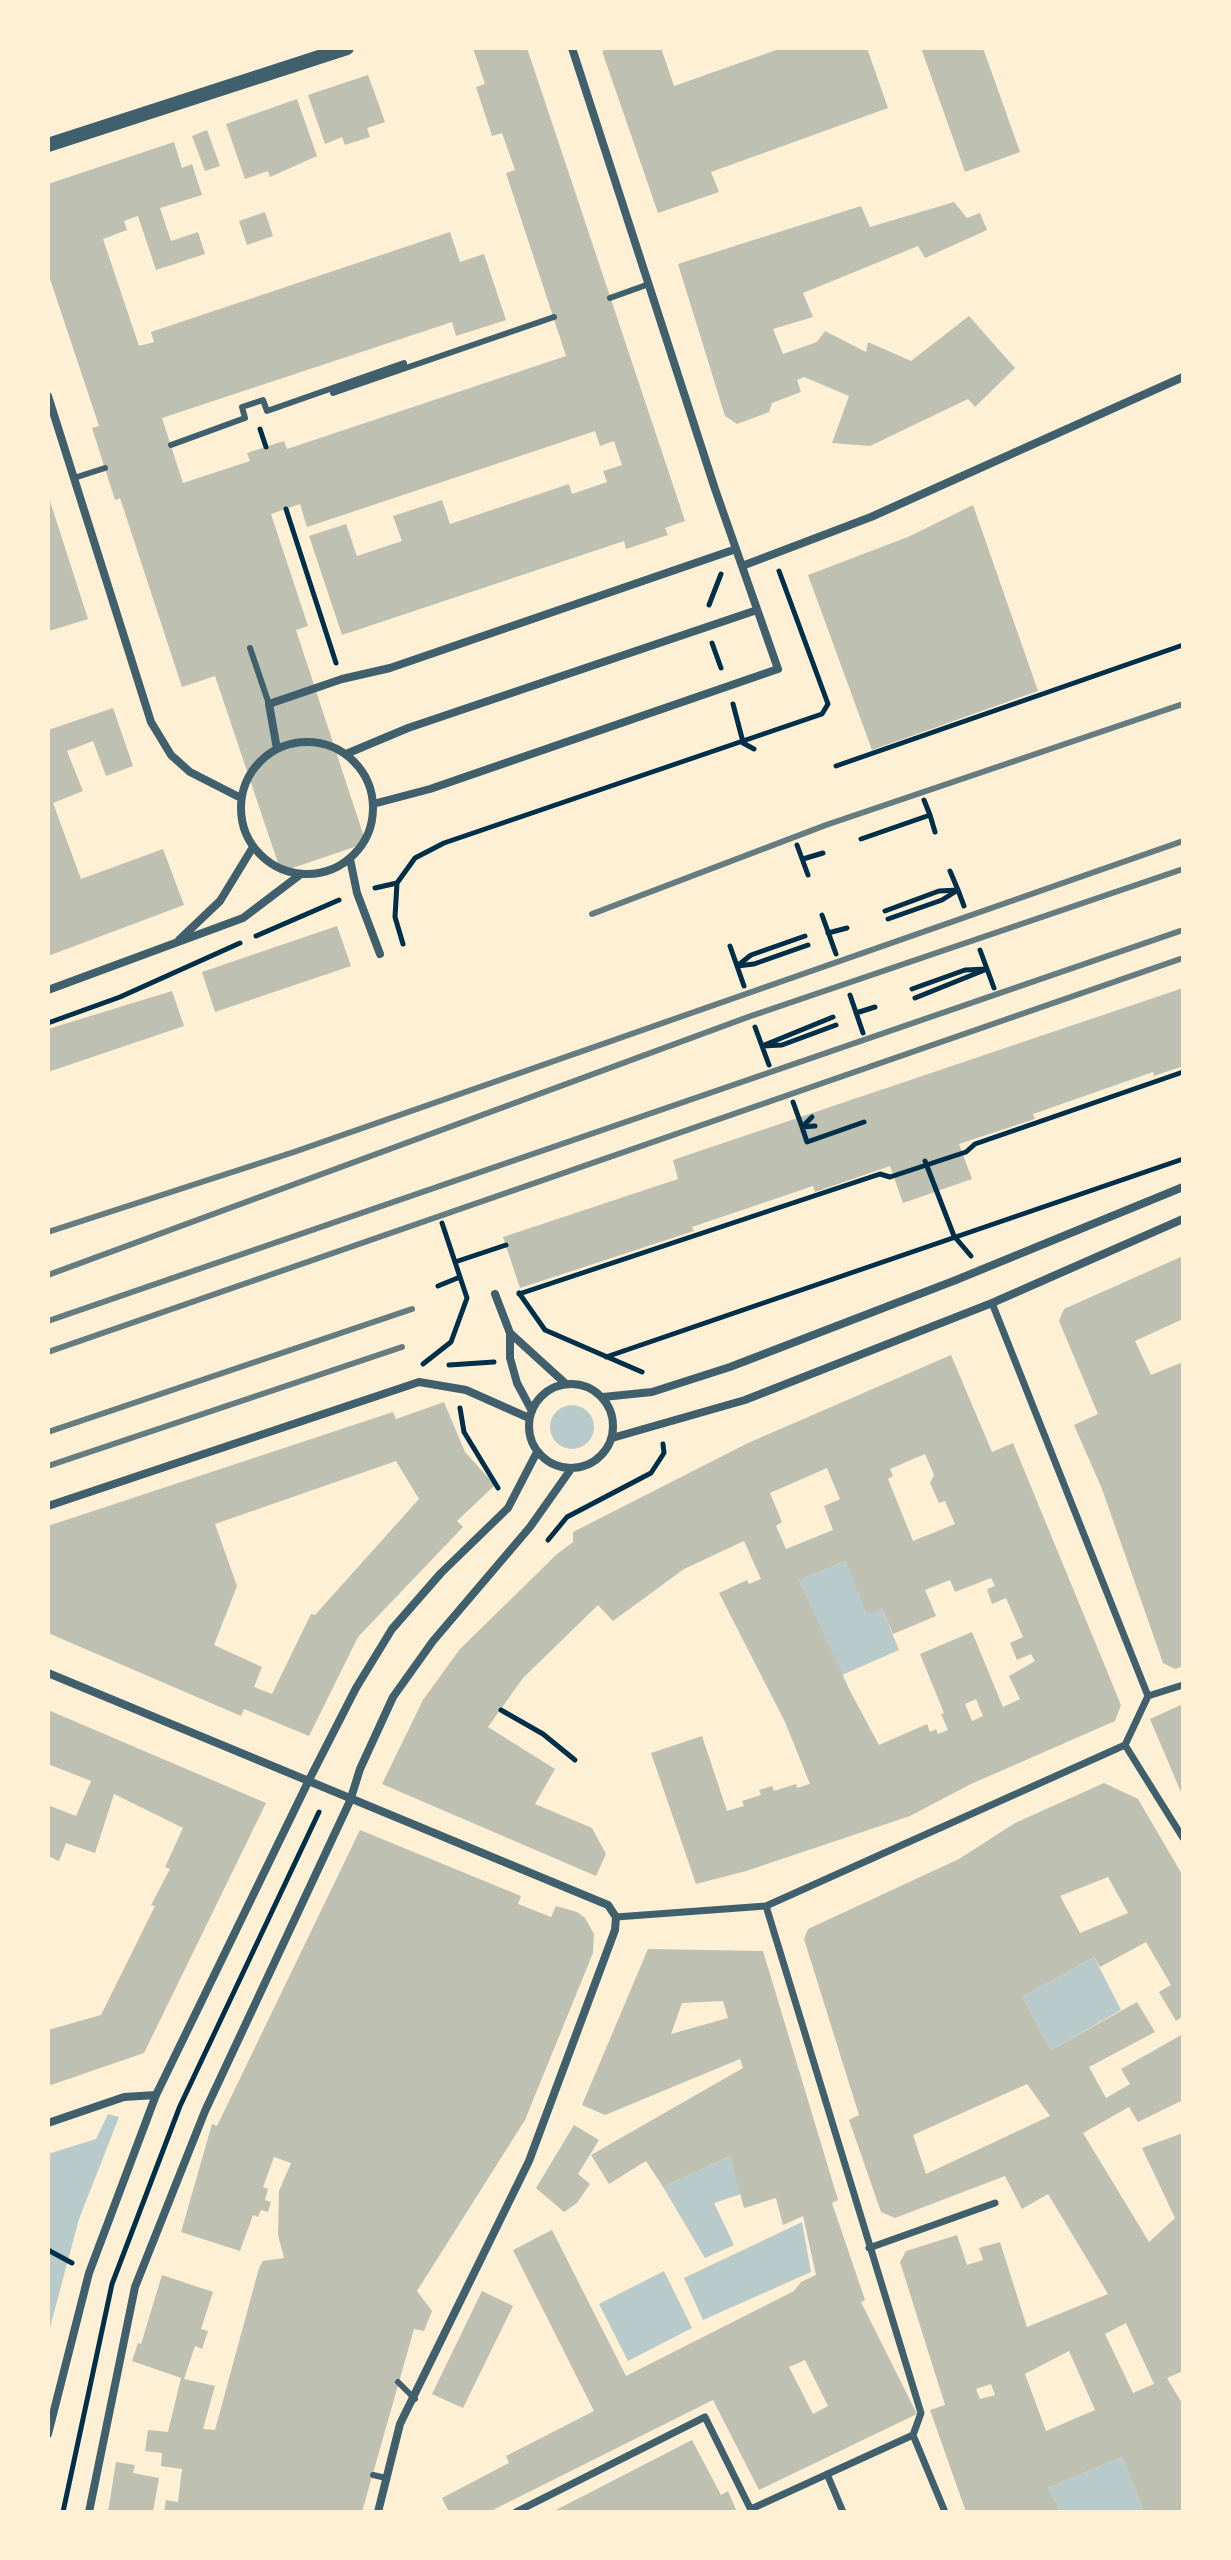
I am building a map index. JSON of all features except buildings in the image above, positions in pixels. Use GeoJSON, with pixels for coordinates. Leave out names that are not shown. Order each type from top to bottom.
{"type":"FeatureCollection","features":[{"type":"Feature","properties":{"kind":"street"},"geometry":{"type":"LineString","coordinates":[[48,145],[347,48]]}},
{"type":"Feature","properties":{"kind":"street"},"geometry":{"type":"LineString","coordinates":[[373,804],[430,789],[778,669],[572,48]]}},
{"type":"Feature","properties":{"kind":"street"},"geometry":{"type":"LineString","coordinates":[[742,566],[871,517],[1183,377]]}},
{"type":"Feature","properties":{"kind":"street"},"geometry":{"type":"LineString","coordinates":[[48,396],[151,722],[171,755],[190,772],[241,798]]}},
{"type":"Feature","properties":{"kind":"street"},"geometry":{"type":"LineString","coordinates":[[277,749],[269,704],[342,679],[390,668],[736,549]]}},
{"type":"Feature","properties":{"kind":"street"},"geometry":{"type":"LineString","coordinates":[[346,754],[408,728],[757,610]]}},
{"type":"Feature","properties":{"kind":"street"},"geometry":{"type":"LineString","coordinates":[[300,742],[312,743],[346,754],[365,776],[373,804],[371,825],[363,843],[350,859],[327,871],[301,874],[283,871],[253,847],[243,824],[241,798],[253,769],[277,749],[300,742]]}},
{"type":"Feature","properties":{"kind":"street"},"geometry":{"type":"LineString","coordinates":[[175,943],[220,901],[253,847]]}},
{"type":"Feature","properties":{"kind":"street"},"geometry":{"type":"LineString","coordinates":[[350,859],[357,893],[380,954]]}},
{"type":"Feature","properties":{"kind":"street"},"geometry":{"type":"LineString","coordinates":[[48,990],[243,918],[301,874]]}},
{"type":"Feature","properties":{"kind":"street"},"geometry":{"type":"LineString","coordinates":[[603,1397],[652,1392],[730,1367],[980,1271],[1183,1187]]}},
{"type":"Feature","properties":{"kind":"street"},"geometry":{"type":"LineString","coordinates":[[612,1438],[745,1400],[992,1303],[1183,1219]]}},
{"type":"Feature","properties":{"kind":"street"},"geometry":{"type":"LineString","coordinates":[[495,1294],[510,1333],[510,1358],[530,1415],[529,1435],[537,1452],[558,1467],[571,1469],[597,1460],[612,1438],[611,1409],[603,1397],[588,1387],[566,1384],[547,1391],[530,1415]]}},
{"type":"Feature","properties":{"kind":"street"},"geometry":{"type":"LineString","coordinates":[[616,1917],[766,1906],[1125,1745],[1148,1696],[992,1303]]}},
{"type":"Feature","properties":{"kind":"street"},"geometry":{"type":"LineString","coordinates":[[510,1333],[566,1384]]}},
{"type":"Feature","properties":{"kind":"street"},"geometry":{"type":"LineString","coordinates":[[48,1506],[419,1382],[466,1390],[530,1415]]}},
{"type":"Feature","properties":{"kind":"street"},"geometry":{"type":"LineString","coordinates":[[48,2434],[89,2273],[156,2095],[309,1780],[356,1688],[392,1629],[441,1573],[508,1508],[537,1452]]}},
{"type":"Feature","properties":{"kind":"street"},"geometry":{"type":"LineString","coordinates":[[89,2512],[135,2287],[205,2111],[350,1801],[360,1769],[393,1697],[433,1641],[530,1527],[571,1469]]}},
{"type":"Feature","properties":{"kind":"street"},"geometry":{"type":"LineString","coordinates":[[48,1673],[309,1780],[350,1801],[608,1905],[616,1917],[615,1930],[529,2161],[440,2337],[415,2399],[400,2424],[378,2512]]}},
{"type":"Feature","properties":{"kind":"street"},"geometry":{"type":"LineString","coordinates":[[1148,1696],[1183,1685]]}},
{"type":"Feature","properties":{"kind":"street"},"geometry":{"type":"LineString","coordinates":[[1125,1745],[1183,1838]]}},
{"type":"Feature","properties":{"kind":"street"},"geometry":{"type":"LineString","coordinates":[[766,1906],[921,2413],[913,2435],[945,2512]]}},
{"type":"Feature","properties":{"kind":"street"},"geometry":{"type":"LineString","coordinates":[[48,2123],[124,2097],[156,2095]]}},
{"type":"Feature","properties":{"kind":"street"},"geometry":{"type":"LineString","coordinates":[[869,2248],[995,2203]]}},
{"type":"Feature","properties":{"kind":"street"},"geometry":{"type":"LineString","coordinates":[[516,2512],[705,2417],[751,2511],[913,2435]]}},
{"type":"Feature","properties":{"kind":"street"},"geometry":{"type":"LineString","coordinates":[[827,2474],[843,2512]]}},
{"type":"Feature","properties":{"kind":"lane"},"geometry":{"type":"LineString","coordinates":[[610,298],[649,284]]}},
{"type":"Feature","properties":{"kind":"lane"},"geometry":{"type":"LineString","coordinates":[[171,445],[245,418],[242,407],[263,400],[267,411],[554,317]]}},
{"type":"Feature","properties":{"kind":"lane"},"geometry":{"type":"LineString","coordinates":[[333,393],[408,364]]}},
{"type":"Feature","properties":{"kind":"lane"},"geometry":{"type":"LineString","coordinates":[[74,478],[105,468]]}},
{"type":"Feature","properties":{"kind":"lane"},"geometry":{"type":"LineString","coordinates":[[250,648],[269,704]]}},
{"type":"Feature","properties":{"kind":"lane"},"geometry":{"type":"LineString","coordinates":[[398,2382],[415,2399]]}},
{"type":"Feature","properties":{"kind":"lane"},"geometry":{"type":"LineString","coordinates":[[373,2475],[386,2478]]}},
{"type":"Feature","properties":{"kind":"path"},"geometry":{"type":"LineString","coordinates":[[259,427],[266,447]]}},
{"type":"Feature","properties":{"kind":"path"},"geometry":{"type":"LineString","coordinates":[[286,509],[342,679]]}},
{"type":"Feature","properties":{"kind":"path"},"geometry":{"type":"LineString","coordinates":[[706,626],[702,614],[721,582],[721,554]]}},
{"type":"Feature","properties":{"kind":"path"},"geometry":{"type":"LineString","coordinates":[[836,766],[1183,645]]}},
{"type":"Feature","properties":{"kind":"path"},"geometry":{"type":"LineString","coordinates":[[403,944],[395,917],[397,883],[415,858],[444,843],[743,742],[754,749]]}},
{"type":"Feature","properties":{"kind":"path"},"geometry":{"type":"LineString","coordinates":[[924,800],[935,832]]}},
{"type":"Feature","properties":{"kind":"path"},"geometry":{"type":"LineString","coordinates":[[861,839],[930,815]]}},
{"type":"Feature","properties":{"kind":"path"},"geometry":{"type":"LineString","coordinates":[[797,845],[808,875]]}},
{"type":"Feature","properties":{"kind":"path"},"geometry":{"type":"LineString","coordinates":[[803,859],[823,853]]}},
{"type":"Feature","properties":{"kind":"path"},"geometry":{"type":"LineString","coordinates":[[950,871],[964,906]]}},
{"type":"Feature","properties":{"kind":"path"},"geometry":{"type":"LineString","coordinates":[[48,1023],[120,997],[357,893],[397,883]]}},
{"type":"Feature","properties":{"kind":"path"},"geometry":{"type":"LineString","coordinates":[[885,911],[939,891],[958,890]]}},
{"type":"Feature","properties":{"kind":"path"},"geometry":{"type":"LineString","coordinates":[[888,919],[942,900],[958,890]]}},
{"type":"Feature","properties":{"kind":"path"},"geometry":{"type":"LineString","coordinates":[[822,915],[836,954]]}},
{"type":"Feature","properties":{"kind":"path"},"geometry":{"type":"LineString","coordinates":[[828,933],[847,928]]}},
{"type":"Feature","properties":{"kind":"path"},"geometry":{"type":"LineString","coordinates":[[737,966],[751,955],[805,936]]}},
{"type":"Feature","properties":{"kind":"path"},"geometry":{"type":"LineString","coordinates":[[737,966],[754,964],[808,945]]}},
{"type":"Feature","properties":{"kind":"path"},"geometry":{"type":"LineString","coordinates":[[730,946],[744,986]]}},
{"type":"Feature","properties":{"kind":"path"},"geometry":{"type":"LineString","coordinates":[[980,950],[994,988]]}},
{"type":"Feature","properties":{"kind":"path"},"geometry":{"type":"LineString","coordinates":[[912,989],[965,970],[987,969]]}},
{"type":"Feature","properties":{"kind":"path"},"geometry":{"type":"LineString","coordinates":[[915,998],[987,969]]}},
{"type":"Feature","properties":{"kind":"path"},"geometry":{"type":"LineString","coordinates":[[850,995],[863,1033]]}},
{"type":"Feature","properties":{"kind":"path"},"geometry":{"type":"LineString","coordinates":[[856,1013],[875,1007]]}},
{"type":"Feature","properties":{"kind":"path"},"geometry":{"type":"LineString","coordinates":[[762,1046],[833,1017]]}},
{"type":"Feature","properties":{"kind":"path"},"geometry":{"type":"LineString","coordinates":[[762,1046],[782,1045],[836,1025]]}},
{"type":"Feature","properties":{"kind":"path"},"geometry":{"type":"LineString","coordinates":[[755,1027],[769,1065]]}},
{"type":"Feature","properties":{"kind":"path"},"geometry":{"type":"LineString","coordinates":[[1183,1072],[975,1144],[966,1152],[890,1177],[880,1174],[518,1291],[545,1330],[606,1357],[1183,1159]]}},
{"type":"Feature","properties":{"kind":"path"},"geometry":{"type":"LineString","coordinates":[[793,1102],[807,1142],[864,1122]]}},
{"type":"Feature","properties":{"kind":"path"},"geometry":{"type":"LineString","coordinates":[[802,1127],[812,1117]]}},
{"type":"Feature","properties":{"kind":"path"},"geometry":{"type":"LineString","coordinates":[[802,1127],[815,1126]]}},
{"type":"Feature","properties":{"kind":"path"},"geometry":{"type":"LineString","coordinates":[[926,1163],[954,1236],[980,1271]]}},
{"type":"Feature","properties":{"kind":"path"},"geometry":{"type":"LineString","coordinates":[[422,1365],[451,1342],[467,1298],[442,1223]]}},
{"type":"Feature","properties":{"kind":"path"},"geometry":{"type":"LineString","coordinates":[[455,1262],[506,1245]]}},
{"type":"Feature","properties":{"kind":"path"},"geometry":{"type":"LineString","coordinates":[[438,1286],[460,1277]]}},
{"type":"Feature","properties":{"kind":"path"},"geometry":{"type":"LineString","coordinates":[[482,1365],[466,1390],[460,1407],[464,1432],[499,1487],[494,1500],[508,1508]]}},
{"type":"Feature","properties":{"kind":"path"},"geometry":{"type":"LineString","coordinates":[[530,1527],[547,1542]]}},
{"type":"Feature","properties":{"kind":"path"},"geometry":{"type":"LineString","coordinates":[[501,1710],[543,1734],[575,1760]]}},
{"type":"Feature","properties":{"kind":"path"},"geometry":{"type":"LineString","coordinates":[[48,2250],[89,2273]]}},
{"type":"Feature","properties":{"kind":"shaded area"},"geometry":{"type":"Polygon","coordinates":[[[572,1405],[588,1411],[594,1427],[588,1443],[572,1449],[556,1443],[550,1427],[556,1411],[572,1405]]]}},
{"type":"Feature","properties":{"kind":"shaded area"},"geometry":{"type":"Polygon","coordinates":[[[846,1561],[882,1608],[899,1650],[842,1675],[799,1580],[846,1561]]]}},
{"type":"Feature","properties":{"kind":"shaded area"},"geometry":{"type":"Polygon","coordinates":[[[1094,1957],[1121,2010],[1051,2050],[1022,1997],[1094,1957]]]}},
{"type":"Feature","properties":{"kind":"shaded area"},"geometry":{"type":"Polygon","coordinates":[[[108,2114],[119,2117],[79,2219],[48,2335],[48,2154],[96,2139],[108,2114]]]}},
{"type":"Feature","properties":{"kind":"shaded area"},"geometry":{"type":"Polygon","coordinates":[[[730,2156],[741,2194],[714,2203],[734,2245],[705,2258],[663,2187],[730,2156]]]}},
{"type":"Feature","properties":{"kind":"shaded area"},"geometry":{"type":"Polygon","coordinates":[[[802,2222],[811,2272],[703,2320],[684,2278],[802,2222]]]}},
{"type":"Feature","properties":{"kind":"shaded area"},"geometry":{"type":"Polygon","coordinates":[[[664,2271],[692,2328],[628,2361],[599,2304],[664,2271]]]}},
{"type":"Feature","properties":{"kind":"shaded area"},"geometry":{"type":"Polygon","coordinates":[[[1122,2457],[1144,2512],[1061,2512],[1048,2488],[1122,2457]]]}},
{"type":"Feature","properties":{"kind":"railway"},"geometry":{"type":"LineString","coordinates":[[592,914],[826,825],[1183,704]]}},
{"type":"Feature","properties":{"kind":"railway"},"geometry":{"type":"LineString","coordinates":[[48,1232],[294,1152],[1183,841]]}},
{"type":"Feature","properties":{"kind":"railway"},"geometry":{"type":"LineString","coordinates":[[48,1275],[748,1017],[1183,869]]}},
{"type":"Feature","properties":{"kind":"railway"},"geometry":{"type":"LineString","coordinates":[[48,1321],[1183,930]]}},
{"type":"Feature","properties":{"kind":"railway"},"geometry":{"type":"LineString","coordinates":[[48,1352],[1183,958]]}},
{"type":"Feature","properties":{"kind":"railway"},"geometry":{"type":"LineString","coordinates":[[48,1432],[412,1309]]}},
{"type":"Feature","properties":{"kind":"railway"},"geometry":{"type":"LineString","coordinates":[[48,1466],[402,1347]]}}]}
